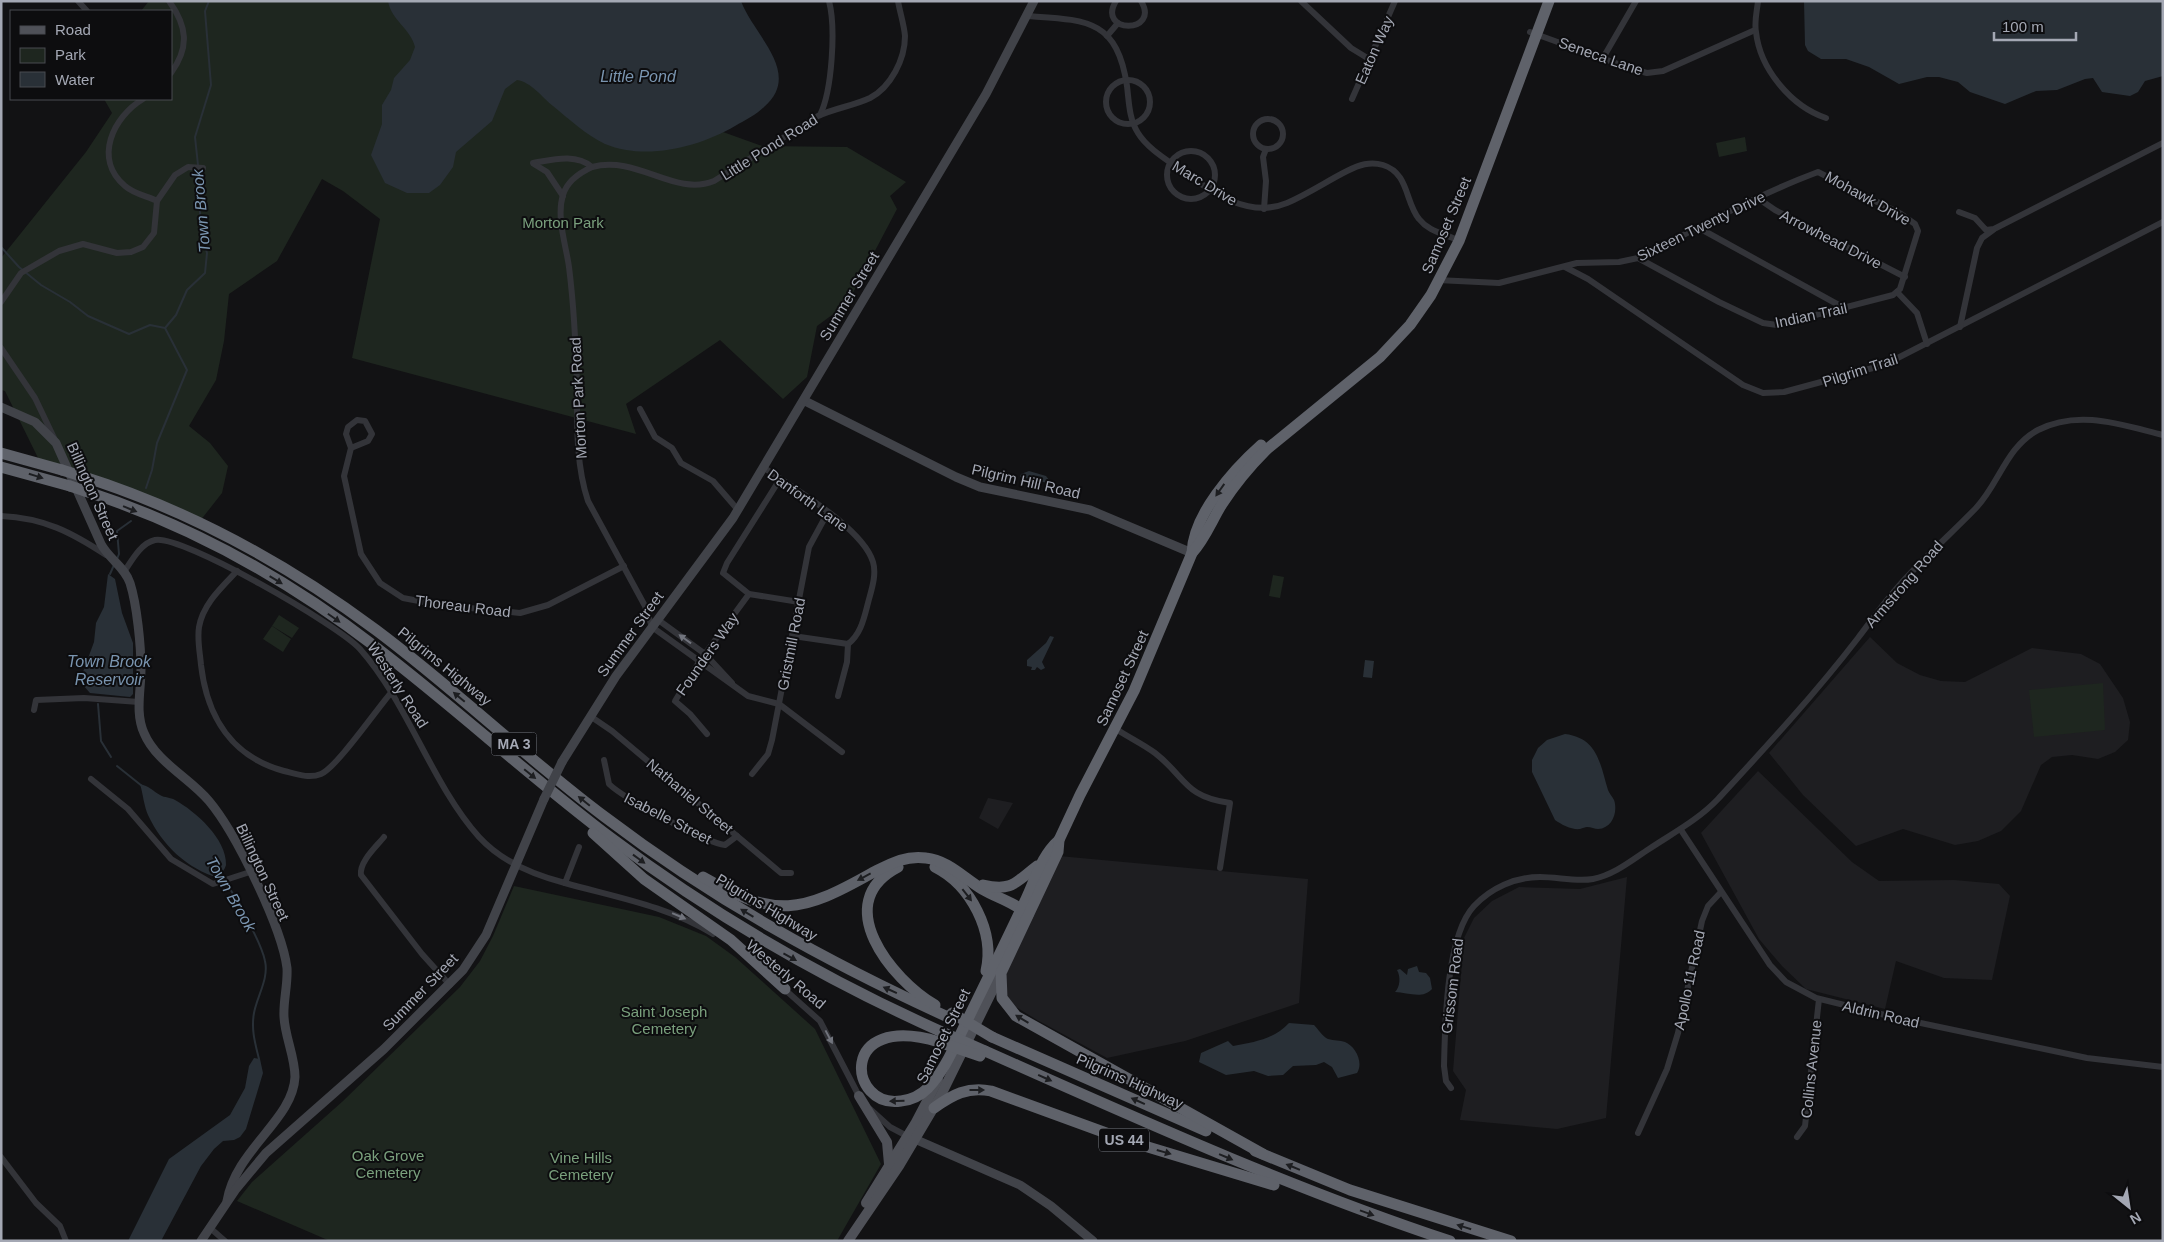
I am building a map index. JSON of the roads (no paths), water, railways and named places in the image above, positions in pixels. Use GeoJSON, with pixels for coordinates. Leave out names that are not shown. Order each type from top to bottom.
{"type":"FeatureCollection","features":[{"type":"Feature","properties":{"kind":"highway","name":"Samoset Street"},"geometry":{"type":"LineString","coordinates":[[947,1063],[1024,911],[1058,852],[1059,840],[1092,771],[1116,729],[1134,691],[1192,553],[1230,493],[1257,460],[1286,433],[1387,350],[1418,314],[1456,239],[1533,33],[1542,1]]}},
{"type":"Feature","properties":{"kind":"highway","name":"Samoset Street"},"geometry":{"type":"LineString","coordinates":[[1533,33],[1549,1]]}},
{"type":"Feature","properties":{"kind":"highway","name":"Pilgrims Highway"},"geometry":{"type":"LineString","coordinates":[[1,453],[78,475],[142,498],[224,535],[330,598],[421,666],[602,815],[666,861],[767,926],[876,984],[1263,1154],[1358,1192],[1511,1241]]}},
{"type":"Feature","properties":{"kind":"highway","name":"Pilgrims Highway"},"geometry":{"type":"LineString","coordinates":[[1,467],[70,486],[189,534],[294,590],[377,648],[559,797],[661,875],[770,946],[834,981],[941,1037],[983,1054],[1003,1066],[1027,1070],[1321,1196],[1450,1241]]}},
{"type":"Feature","properties":{"kind":"highway"},"geometry":{"type":"LineString","coordinates":[[559,797],[576,818],[644,879],[732,940],[785,990]]}},
{"type":"Feature","properties":{"kind":"highway"},"geometry":{"type":"LineString","coordinates":[[602,815],[705,879],[739,896],[765,904],[790,906],[814,902],[905,858],[934,859],[1024,911]]}},
{"type":"Feature","properties":{"kind":"highway","name":"Samoset Street"},"geometry":{"type":"LineString","coordinates":[[1001,973],[1040,863],[1049,849],[1059,840]]}},
{"type":"Feature","properties":{"kind":"highway"},"geometry":{"type":"LineString","coordinates":[[972,882],[991,887],[1008,886],[1021,881],[1040,863]]}},
{"type":"Feature","properties":{"kind":"highway","name":"US 44"},"geometry":{"type":"LineString","coordinates":[[951,1016],[902,980],[886,962],[874,940],[868,921],[870,900],[877,884],[886,874],[905,865],[926,864],[944,872],[962,889],[979,915],[988,940],[989,957],[984,988]]}},
{"type":"Feature","properties":{"kind":"highway"},"geometry":{"type":"LineString","coordinates":[[1001,973],[1002,998],[1016,1016],[1263,1154]]}},
{"type":"Feature","properties":{"kind":"highway"},"geometry":{"type":"LineString","coordinates":[[941,1037],[902,1035],[877,1040],[864,1055],[862,1070],[864,1081],[870,1091],[882,1100],[903,1101],[918,1096],[927,1089],[947,1063]]}},
{"type":"Feature","properties":{"kind":"highway","name":"US 44"},"geometry":{"type":"LineString","coordinates":[[934,1108],[963,1091],[976,1089],[991,1091],[1144,1147],[1252,1177],[1293,1192],[1321,1196]]}},
{"type":"Feature","properties":{"kind":"main road","name":"Summer Street"},"geometry":{"type":"LineString","coordinates":[[202,1241],[227,1201],[252,1169],[279,1140],[316,1111],[464,970],[486,935],[515,865],[562,762],[590,716],[654,623],[706,557],[738,510],[805,401],[986,94],[1034,1]]}},
{"type":"Feature","properties":{"kind":"main road","name":"Pilgrim Hill Road"},"geometry":{"type":"LineString","coordinates":[[805,401],[956,477],[980,487],[1090,510],[1192,553]]}},
{"type":"Feature","properties":{"kind":"main road","name":"Billington Street"},"geometry":{"type":"LineString","coordinates":[[1,407],[35,422],[56,442],[109,557],[123,570],[134,599],[141,667],[139,717],[146,738],[163,758],[194,785],[214,807],[238,845],[284,956],[287,975],[284,1016],[295,1078],[286,1104],[242,1161],[230,1185],[227,1201]]}},
{"type":"Feature","properties":{"kind":"main road","name":"Samoset Street"},"geometry":{"type":"LineString","coordinates":[[843,1241],[889,1167],[934,1108],[1001,973]]}},
{"type":"Feature","properties":{"kind":"main road","name":"Samoset Street"},"geometry":{"type":"LineString","coordinates":[[848,1241],[911,1138],[947,1063]]}},
{"type":"Feature","properties":{"kind":"main road"},"geometry":{"type":"LineString","coordinates":[[859,1096],[887,1142],[889,1167]]}},
{"type":"Feature","properties":{"kind":"main road","name":"Westerly Road"},"geometry":{"type":"LineString","coordinates":[[911,1138],[1020,1185],[1051,1206],[1093,1241]]}},
{"type":"Feature","properties":{"kind":"street"},"geometry":{"type":"LineString","coordinates":[[169,1],[182,23],[186,40],[181,58],[172,72]]}},
{"type":"Feature","properties":{"kind":"street"},"geometry":{"type":"LineString","coordinates":[[820,115],[824,104],[832,46],[832,13],[829,1]]}},
{"type":"Feature","properties":{"kind":"street","name":"Little Pond Road"},"geometry":{"type":"LineString","coordinates":[[563,196],[547,172],[533,163],[567,158],[586,162],[592,167],[626,165],[682,184],[705,184],[729,174],[750,157],[820,115],[871,97],[887,84],[900,62],[905,42],[898,1]]}},
{"type":"Feature","properties":{"kind":"street"},"geometry":{"type":"LineString","coordinates":[[1116,1],[1113,13],[1118,23],[1127,27],[1139,23],[1144,12],[1141,1]]}},
{"type":"Feature","properties":{"kind":"street"},"geometry":{"type":"LineString","coordinates":[[1301,1],[1351,48],[1369,59]]}},
{"type":"Feature","properties":{"kind":"street","name":"Eaton Way"},"geometry":{"type":"LineString","coordinates":[[1352,99],[1395,1]]}},
{"type":"Feature","properties":{"kind":"street"},"geometry":{"type":"LineString","coordinates":[[1603,58],[1636,1]]}},
{"type":"Feature","properties":{"kind":"street"},"geometry":{"type":"LineString","coordinates":[[1758,1],[1755,30],[1764,57],[1782,86],[1804,107],[1826,118]]}},
{"type":"Feature","properties":{"kind":"street","name":"Marc Drive"},"geometry":{"type":"LineString","coordinates":[[1027,16],[1084,21],[1107,36],[1121,57],[1134,124],[1145,142],[1171,163],[1210,189],[1240,205],[1264,209],[1287,203],[1360,165],[1381,164],[1400,176],[1414,211],[1423,223],[1438,234],[1456,239]]}},
{"type":"Feature","properties":{"kind":"street"},"geometry":{"type":"LineString","coordinates":[[1107,36],[1118,23]]}},
{"type":"Feature","properties":{"kind":"street","name":"Seneca Lane"},"geometry":{"type":"LineString","coordinates":[[1533,33],[1638,71],[1658,72],[1755,30]]}},
{"type":"Feature","properties":{"kind":"street"},"geometry":{"type":"LineString","coordinates":[[1126,80],[1140,84],[1150,96],[1150,106],[1146,115],[1134,124],[1124,124],[1115,121],[1107,109],[1106,99],[1109,90],[1116,83],[1126,80]]}},
{"type":"Feature","properties":{"kind":"street"},"geometry":{"type":"LineString","coordinates":[[129,100],[132,106]]}},
{"type":"Feature","properties":{"kind":"street"},"geometry":{"type":"LineString","coordinates":[[141,100],[120,118],[115,128],[108,154],[109,162],[116,176],[127,188],[157,201]]}},
{"type":"Feature","properties":{"kind":"street"},"geometry":{"type":"LineString","coordinates":[[1271,120],[1282,127],[1283,137],[1276,147],[1266,149],[1256,143],[1254,132],[1260,122],[1271,120]]}},
{"type":"Feature","properties":{"kind":"street"},"geometry":{"type":"LineString","coordinates":[[1960,327],[1977,248],[1981,240],[1994,229],[2163,143]]}},
{"type":"Feature","properties":{"kind":"street"},"geometry":{"type":"LineString","coordinates":[[1264,209],[1266,181],[1263,157],[1266,149]]}},
{"type":"Feature","properties":{"kind":"street"},"geometry":{"type":"LineString","coordinates":[[1189,151],[1206,156],[1215,172],[1210,189],[1195,198],[1178,194],[1168,180],[1171,163],[1179,155],[1189,151]]}},
{"type":"Feature","properties":{"kind":"street"},"geometry":{"type":"LineString","coordinates":[[563,196],[573,179],[592,167]]}},
{"type":"Feature","properties":{"kind":"street"},"geometry":{"type":"LineString","coordinates":[[1,302],[21,273],[27,268],[49,256],[76,245],[84,244],[110,253],[138,250],[147,244],[154,233],[157,201],[174,174],[184,168],[203,168]]}},
{"type":"Feature","properties":{"kind":"street","name":"Sixteen Twenty Drive"},"geometry":{"type":"LineString","coordinates":[[1437,279],[1506,282],[1577,263],[1619,262],[1638,258],[1818,172]]}},
{"type":"Feature","properties":{"kind":"street","name":"Mohawk Drive"},"geometry":{"type":"LineString","coordinates":[[1818,172],[1901,214],[1916,226],[1918,231],[1905,277]]}},
{"type":"Feature","properties":{"kind":"street","name":"Morton Park Road"},"geometry":{"type":"LineString","coordinates":[[563,196],[562,226],[573,299],[576,424],[583,485],[594,514],[654,623]]}},
{"type":"Feature","properties":{"kind":"street","name":"Arrowhead Drive"},"geometry":{"type":"LineString","coordinates":[[1759,199],[1775,210],[1905,277]]}},
{"type":"Feature","properties":{"kind":"street"},"geometry":{"type":"LineString","coordinates":[[1960,212],[1975,218],[1986,230],[1994,229]]}},
{"type":"Feature","properties":{"kind":"street","name":"Pilgrim Trail"},"geometry":{"type":"LineString","coordinates":[[1563,266],[1574,270],[1595,283],[1736,380],[1763,393],[1793,390],[1892,361],[2163,222]]}},
{"type":"Feature","properties":{"kind":"street"},"geometry":{"type":"LineString","coordinates":[[1699,228],[1846,308]]}},
{"type":"Feature","properties":{"kind":"street","name":"Indian Trail"},"geometry":{"type":"LineString","coordinates":[[1638,258],[1719,302],[1771,325],[1846,308],[1893,295],[1897,292]]}},
{"type":"Feature","properties":{"kind":"street"},"geometry":{"type":"LineString","coordinates":[[1905,277],[1897,292],[1917,313],[1927,344]]}},
{"type":"Feature","properties":{"kind":"street"},"geometry":{"type":"LineString","coordinates":[[1,348],[31,390],[45,415],[56,442]]}},
{"type":"Feature","properties":{"kind":"street"},"geometry":{"type":"LineString","coordinates":[[640,409],[655,437],[672,448],[681,463],[713,481],[738,510]]}},
{"type":"Feature","properties":{"kind":"street","name":"Armstrong Road"},"geometry":{"type":"LineString","coordinates":[[1681,830],[1716,802],[1776,736],[1858,638],[1896,589],[1930,551],[1976,508],[1988,494],[2011,452],[2038,430],[2066,422],[2094,418],[2163,435]]}},
{"type":"Feature","properties":{"kind":"street","name":"Thoreau Road"},"geometry":{"type":"LineString","coordinates":[[351,448],[364,444],[370,438],[371,429],[365,422],[357,420],[348,427],[346,434],[351,448],[344,476],[362,554],[380,583],[403,598],[440,606],[520,613],[548,605],[624,566]]}},
{"type":"Feature","properties":{"kind":"street","name":"Danforth Lane"},"geometry":{"type":"LineString","coordinates":[[764,467],[828,512],[862,541],[873,562],[874,581],[863,622],[854,639],[848,644]]}},
{"type":"Feature","properties":{"kind":"street"},"geometry":{"type":"LineString","coordinates":[[780,479],[723,570],[725,577],[749,594],[799,602]]}},
{"type":"Feature","properties":{"kind":"street","name":"Gristmill Road"},"geometry":{"type":"LineString","coordinates":[[752,774],[768,754],[793,636],[809,547],[828,512]]}},
{"type":"Feature","properties":{"kind":"street"},"geometry":{"type":"LineString","coordinates":[[1,516],[38,520],[65,530],[109,557]]}},
{"type":"Feature","properties":{"kind":"street","name":"Westerly Road"},"geometry":{"type":"LineString","coordinates":[[123,570],[138,551],[147,544],[163,539],[237,571],[321,620],[351,640],[390,694],[471,827],[486,843],[515,865],[539,877],[654,907],[692,922],[722,939],[820,1021],[859,1096],[885,1122],[911,1138]]}},
{"type":"Feature","properties":{"kind":"street"},"geometry":{"type":"LineString","coordinates":[[237,571],[205,609],[200,622],[198,638],[202,673],[210,706],[220,728],[236,746],[253,758],[272,767],[300,775],[316,776],[333,765],[390,694]]}},
{"type":"Feature","properties":{"kind":"street","name":"Founders Way"},"geometry":{"type":"LineString","coordinates":[[707,734],[690,714],[675,701],[699,662],[749,594]]}},
{"type":"Feature","properties":{"kind":"street"},"geometry":{"type":"LineString","coordinates":[[654,623],[705,654],[733,684]]}},
{"type":"Feature","properties":{"kind":"street"},"geometry":{"type":"LineString","coordinates":[[654,623],[699,662],[757,700],[778,704],[842,752]]}},
{"type":"Feature","properties":{"kind":"street"},"geometry":{"type":"LineString","coordinates":[[793,636],[848,644],[847,662],[838,696]]}},
{"type":"Feature","properties":{"kind":"street"},"geometry":{"type":"LineString","coordinates":[[34,710],[36,700],[84,698],[139,702]]}},
{"type":"Feature","properties":{"kind":"street","name":"Nathaniel Street"},"geometry":{"type":"LineString","coordinates":[[590,716],[612,730],[780,872],[791,873]]}},
{"type":"Feature","properties":{"kind":"street"},"geometry":{"type":"LineString","coordinates":[[1116,729],[1155,753],[1188,788],[1200,796],[1230,802],[1220,868]]}},
{"type":"Feature","properties":{"kind":"street","name":"Isabelle Street"},"geometry":{"type":"LineString","coordinates":[[604,760],[607,780],[614,790],[706,839],[724,845],[738,836]]}},
{"type":"Feature","properties":{"kind":"street"},"geometry":{"type":"LineString","coordinates":[[91,779],[128,809],[170,859],[207,881],[217,884],[250,872]]}},
{"type":"Feature","properties":{"kind":"street","name":"Aldrin Road"},"geometry":{"type":"LineString","coordinates":[[1681,830],[1778,974],[1795,988],[1818,999],[1897,1018],[2087,1058],[2163,1067]]}},
{"type":"Feature","properties":{"kind":"street","name":"Grissom Road"},"geometry":{"type":"LineString","coordinates":[[1451,1088],[1446,1081],[1444,1066],[1453,959],[1461,926],[1473,907],[1490,892],[1507,883],[1523,879],[1540,877],[1579,880],[1604,876],[1681,830]]}},
{"type":"Feature","properties":{"kind":"street"},"geometry":{"type":"LineString","coordinates":[[384,837],[363,865],[360,870],[361,875],[422,954],[450,985]]}},
{"type":"Feature","properties":{"kind":"street"},"geometry":{"type":"LineString","coordinates":[[565,883],[579,847]]}},
{"type":"Feature","properties":{"kind":"street","name":"Apollo 11 Road"},"geometry":{"type":"LineString","coordinates":[[1638,1133],[1665,1073],[1678,1033],[1702,921],[1708,906],[1721,892]]}},
{"type":"Feature","properties":{"kind":"street","name":"Collins Avenue"},"geometry":{"type":"LineString","coordinates":[[1797,1137],[1805,1126],[1818,999]]}},
{"type":"Feature","properties":{"kind":"street"},"geometry":{"type":"LineString","coordinates":[[1,1157],[36,1203],[60,1226],[66,1241]]}},
{"type":"Feature","properties":{"kind":"street"},"geometry":{"type":"LineString","coordinates":[[209,1227],[225,1241]]}},
{"type":"Feature","properties":{"kind":"water","name":"Little Pond"},"geometry":{"type":"Polygon","coordinates":[[[388,1],[741,1],[772,54],[779,81],[775,94],[761,110],[721,134],[672,149],[638,151],[621,149],[598,140],[571,121],[532,87],[517,80],[505,89],[492,121],[456,152],[453,167],[440,185],[429,193],[407,193],[385,183],[371,155],[382,124],[382,105],[391,90],[394,78],[410,60],[415,47],[410,35],[393,14],[388,1]]]}},
{"type":"Feature","properties":{"kind":"water"},"geometry":{"type":"Polygon","coordinates":[[[1804,1],[2163,1],[2163,76],[2145,81],[2138,92],[2130,96],[2102,92],[2093,78],[2085,79],[2057,90],[2036,91],[2005,104],[1970,92],[1958,82],[1939,77],[1927,77],[1899,84],[1869,67],[1846,59],[1821,59],[1808,51],[1805,45],[1804,1]]]}},
{"type":"Feature","properties":{"kind":"water"},"geometry":{"type":"Polygon","coordinates":[[[1029,471],[1046,476],[1049,480],[1048,483],[1020,477],[1021,474],[1029,471]]]}},
{"type":"Feature","properties":{"kind":"water","name":"Town Brook Reservoir"},"geometry":{"type":"Polygon","coordinates":[[[108,574],[115,579],[122,613],[133,643],[133,694],[130,697],[90,693],[83,685],[83,672],[94,642],[96,623],[104,607],[108,574]]]}},
{"type":"Feature","properties":{"kind":"water"},"geometry":{"type":"Polygon","coordinates":[[[1050,636],[1054,637],[1042,662],[1045,668],[1041,670],[1037,667],[1035,670],[1031,670],[1032,667],[1027,666],[1027,660],[1046,643],[1050,636]]]}},
{"type":"Feature","properties":{"kind":"water"},"geometry":{"type":"Polygon","coordinates":[[[1365,660],[1374,661],[1372,678],[1363,677],[1365,660]]]}},
{"type":"Feature","properties":{"kind":"water"},"geometry":{"type":"Polygon","coordinates":[[[1565,734],[1576,736],[1585,741],[1600,762],[1608,790],[1615,804],[1615,814],[1611,822],[1603,828],[1587,827],[1574,829],[1555,820],[1532,772],[1532,760],[1538,748],[1547,740],[1565,734]]]}},
{"type":"Feature","properties":{"kind":"water"},"geometry":{"type":"Polygon","coordinates":[[[140,784],[162,796],[173,799],[192,811],[216,836],[225,855],[226,865],[219,878],[196,869],[168,846],[148,815],[140,784]]]}},
{"type":"Feature","properties":{"kind":"water"},"geometry":{"type":"Polygon","coordinates":[[[1417,966],[1419,972],[1426,973],[1430,978],[1432,989],[1419,995],[1395,992],[1399,982],[1397,970],[1400,969],[1407,975],[1408,969],[1417,966]]]}},
{"type":"Feature","properties":{"kind":"water"},"geometry":{"type":"Polygon","coordinates":[[[1289,1023],[1314,1025],[1326,1038],[1349,1044],[1359,1059],[1357,1073],[1338,1078],[1332,1067],[1324,1062],[1316,1065],[1293,1066],[1283,1075],[1268,1076],[1254,1071],[1226,1075],[1199,1062],[1201,1053],[1228,1041],[1233,1046],[1256,1041],[1277,1033],[1289,1023]]]}},
{"type":"Feature","properties":{"kind":"water"},"geometry":{"type":"Polygon","coordinates":[[[254,1058],[260,1059],[263,1073],[246,1129],[240,1137],[234,1140],[223,1141],[201,1166],[161,1241],[128,1241],[169,1159],[230,1115],[245,1088],[249,1066],[254,1058]]]}},
{"type":"Feature","properties":{"kind":"waterway","name":"Town Brook"},"geometry":{"type":"LineString","coordinates":[[198,165],[195,137],[211,85],[205,11],[209,1]]}},
{"type":"Feature","properties":{"kind":"waterway","name":"Town Brook"},"geometry":{"type":"LineString","coordinates":[[146,488],[152,470],[157,443],[187,370],[165,328],[176,315],[187,290],[205,273],[207,253],[201,233],[198,170]]}},
{"type":"Feature","properties":{"kind":"waterway"},"geometry":{"type":"LineString","coordinates":[[1,247],[19,267],[41,285],[70,302],[88,316],[129,334],[150,325],[165,328]]}},
{"type":"Feature","properties":{"kind":"waterway","name":"Town Brook"},"geometry":{"type":"LineString","coordinates":[[117,559],[119,554],[117,531],[131,521]]}},
{"type":"Feature","properties":{"kind":"waterway","name":"Town Brook"},"geometry":{"type":"LineString","coordinates":[[110,574],[114,565]]}},
{"type":"Feature","properties":{"kind":"waterway","name":"Town Brook"},"geometry":{"type":"LineString","coordinates":[[98,704],[101,741],[111,757]]}},
{"type":"Feature","properties":{"kind":"waterway","name":"Town Brook"},"geometry":{"type":"LineString","coordinates":[[117,766],[142,786]]}},
{"type":"Feature","properties":{"kind":"waterway","name":"Town Brook"},"geometry":{"type":"LineString","coordinates":[[220,872],[252,929],[265,961],[264,981],[253,1019],[254,1036],[259,1059]]}},
{"type":"Feature","properties":{"kind":"park label","name":"Morton Park"},"geometry":{"type":"Point","coordinates":[563,222]}},
{"type":"Feature","properties":{"kind":"park label","name":"Saint Joseph Cemetery"},"geometry":{"type":"Point","coordinates":[664,1020]}},
{"type":"Feature","properties":{"kind":"park label","name":"Oak Grove Cemetery"},"geometry":{"type":"Point","coordinates":[388,1164]}},
{"type":"Feature","properties":{"kind":"park label","name":"Vine Hills Cemetery"},"geometry":{"type":"Point","coordinates":[581,1166]}}]}
